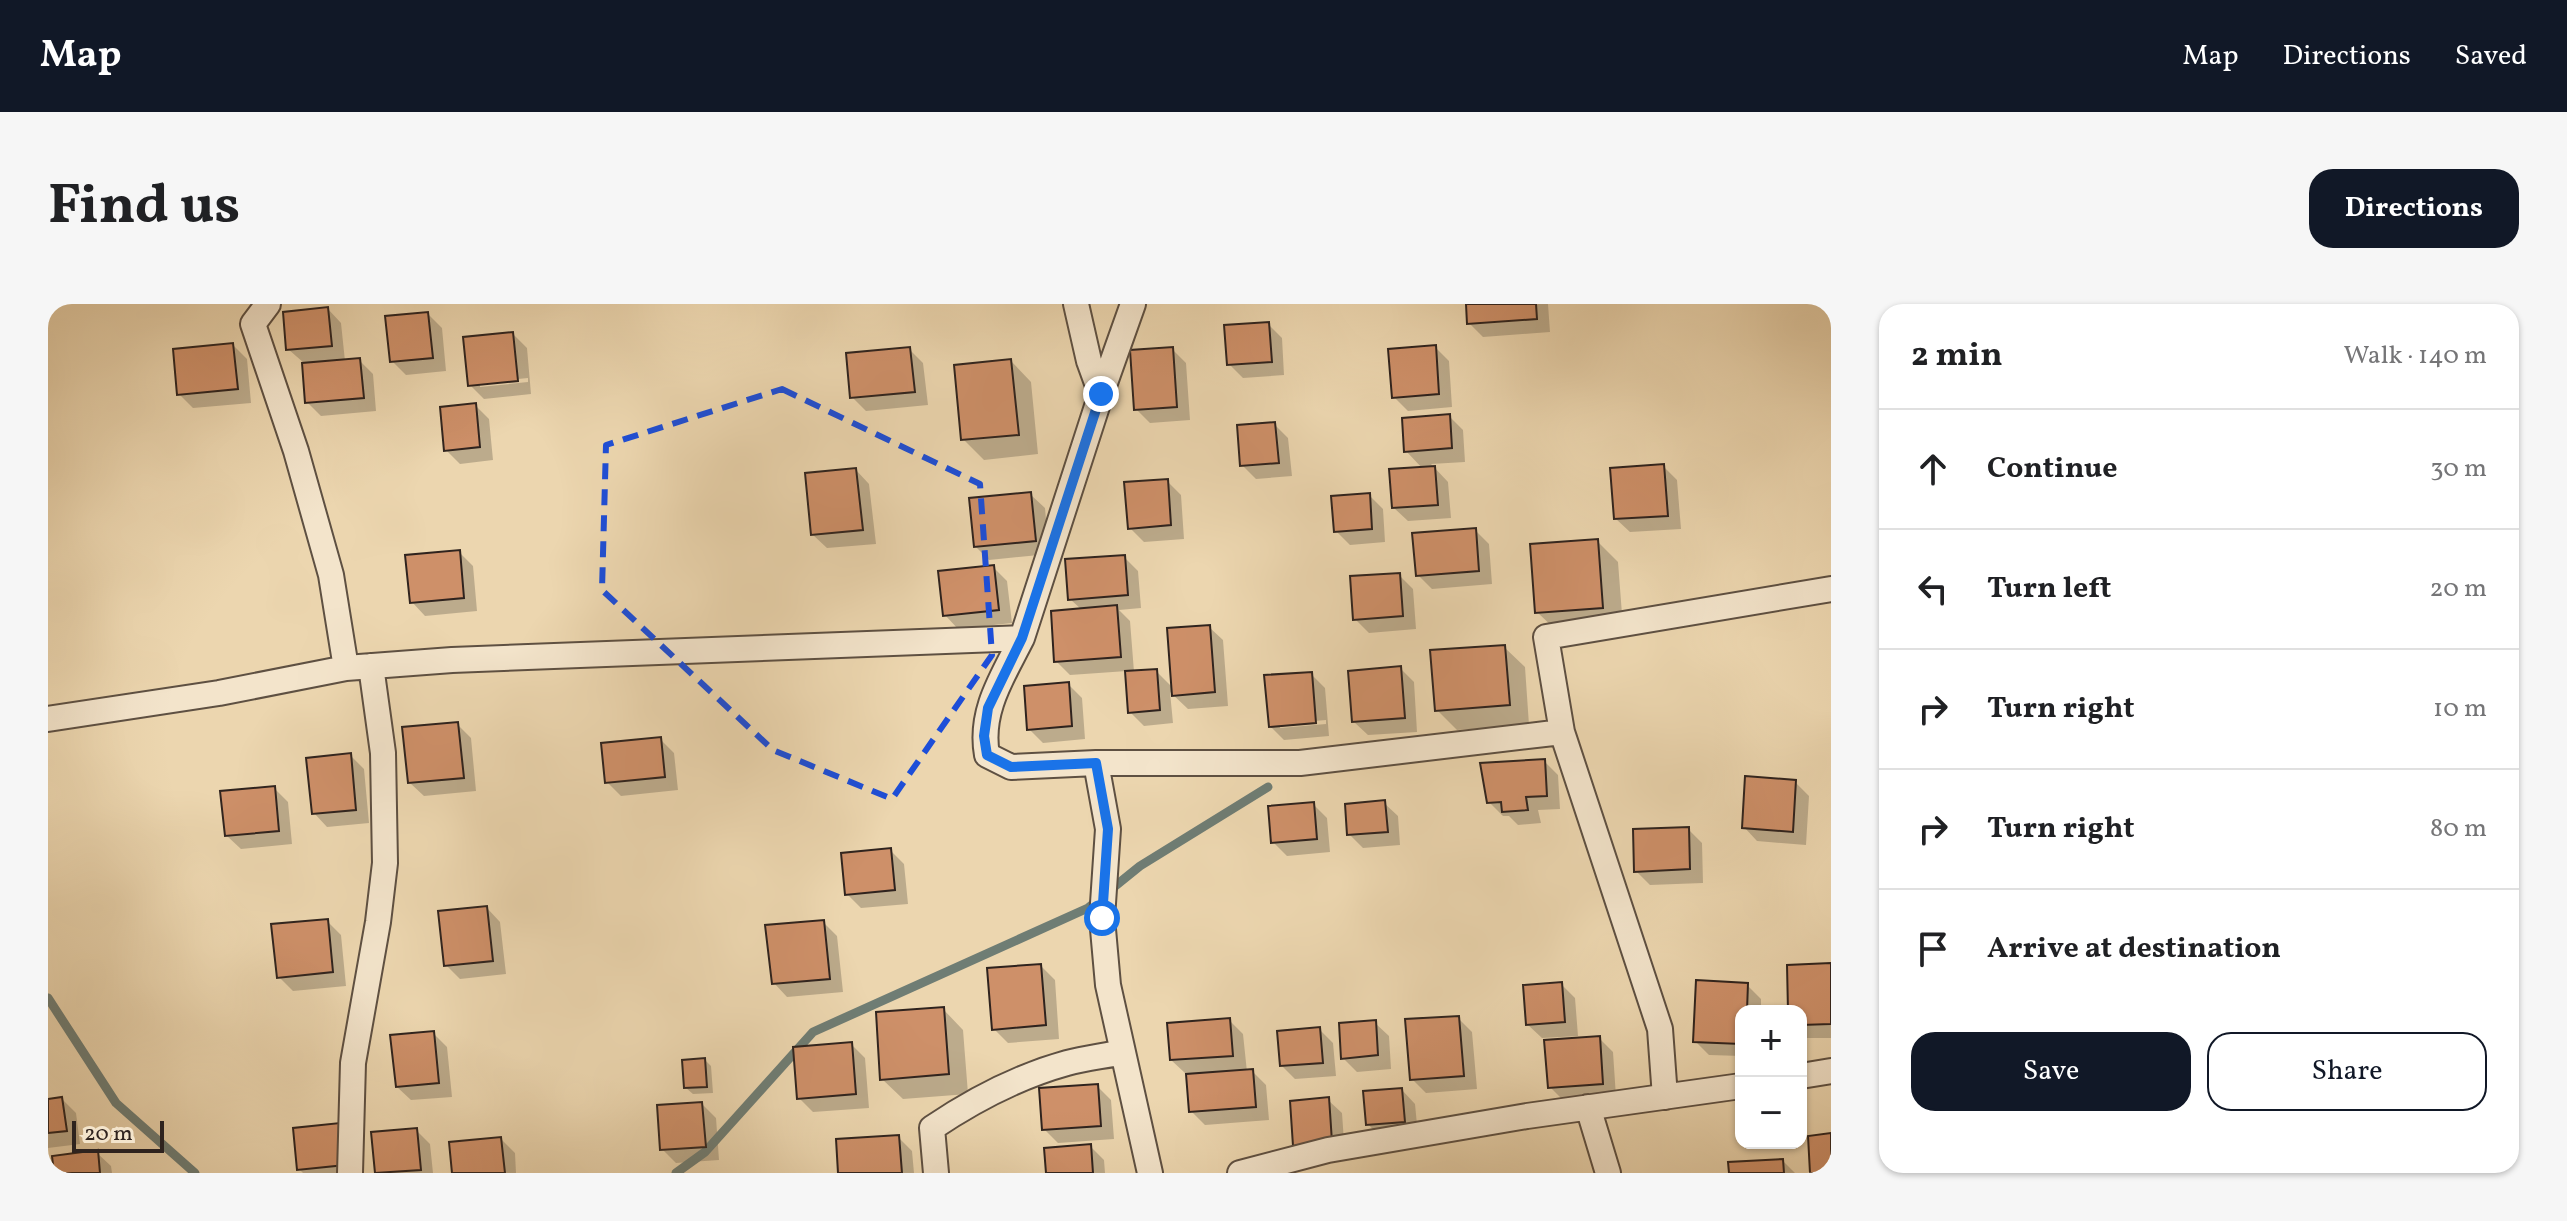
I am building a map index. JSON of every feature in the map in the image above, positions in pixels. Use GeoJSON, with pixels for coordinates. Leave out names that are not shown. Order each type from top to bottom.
{"type":"FeatureCollection","features":[{"type":"Feature","properties":{"kind":"street"},"geometry":{"type":"LineString","coordinates":[[268,304],[253,324],[296,451],[331,575],[346,668]]}},
{"type":"Feature","properties":{"kind":"street"},"geometry":{"type":"LineString","coordinates":[[1076,304],[1089,361],[1101,394]]}},
{"type":"Feature","properties":{"kind":"street"},"geometry":{"type":"LineString","coordinates":[[1133,304],[1022,638],[988,708],[984,736],[987,755],[1011,767],[1096,763],[1300,763],[1562,732]]}},
{"type":"Feature","properties":{"kind":"street"},"geometry":{"type":"LineString","coordinates":[[1665,1097],[1660,1029],[1562,732],[1546,637],[1831,589]]}},
{"type":"Feature","properties":{"kind":"street"},"geometry":{"type":"LineString","coordinates":[[48,719],[219,693],[346,668],[452,660],[1022,638]]}},
{"type":"Feature","properties":{"kind":"street"},"geometry":{"type":"LineString","coordinates":[[350,1173],[353,1063],[378,922],[385,863],[383,753],[371,666]]}},
{"type":"Feature","properties":{"kind":"street"},"geometry":{"type":"LineString","coordinates":[[1096,763],[1108,829],[1102,918],[1108,985],[1150,1173]]}},
{"type":"Feature","properties":{"kind":"street"},"geometry":{"type":"LineString","coordinates":[[936,1173],[932,1128],[959,1109],[1033,1075],[1069,1063],[1123,1052]]}},
{"type":"Feature","properties":{"kind":"street"},"geometry":{"type":"LineString","coordinates":[[1807,1075],[1831,1071]]}},
{"type":"Feature","properties":{"kind":"street"},"geometry":{"type":"LineString","coordinates":[[1240,1173],[1328,1150],[1588,1107],[1735,1087]]}},
{"type":"Feature","properties":{"kind":"street"},"geometry":{"type":"LineString","coordinates":[[1588,1107],[1608,1173]]}},
{"type":"Feature","properties":{"kind":"highlighted area"},"geometry":{"type":"Polygon","coordinates":[[[782,389],[980,484],[992,655],[892,799],[773,750],[602,590],[606,445],[782,389]]]}},
{"type":"Feature","properties":{"kind":"building"},"geometry":{"type":"Polygon","coordinates":[[[1466,304],[1536,304],[1537,319],[1467,324],[1466,304]]]}},
{"type":"Feature","properties":{"kind":"building"},"geometry":{"type":"Polygon","coordinates":[[[328,307],[332,346],[286,350],[283,312],[328,307]]]}},
{"type":"Feature","properties":{"kind":"building"},"geometry":{"type":"Polygon","coordinates":[[[428,312],[433,358],[390,362],[385,316],[428,312]]]}},
{"type":"Feature","properties":{"kind":"building"},"geometry":{"type":"Polygon","coordinates":[[[1269,322],[1272,362],[1227,365],[1224,325],[1269,322]]]}},
{"type":"Feature","properties":{"kind":"building"},"geometry":{"type":"Polygon","coordinates":[[[513,332],[518,381],[468,386],[463,337],[513,332]]]}},
{"type":"Feature","properties":{"kind":"building"},"geometry":{"type":"Polygon","coordinates":[[[233,343],[238,389],[177,395],[173,349],[233,343]]]}},
{"type":"Feature","properties":{"kind":"building"},"geometry":{"type":"Polygon","coordinates":[[[1436,345],[1439,394],[1392,398],[1388,349],[1436,345]]]}},
{"type":"Feature","properties":{"kind":"building"},"geometry":{"type":"Polygon","coordinates":[[[910,347],[915,392],[850,398],[846,353],[910,347]]]}},
{"type":"Feature","properties":{"kind":"building"},"geometry":{"type":"Polygon","coordinates":[[[1173,347],[1177,407],[1134,410],[1130,350],[1173,347]]]}},
{"type":"Feature","properties":{"kind":"building"},"geometry":{"type":"Polygon","coordinates":[[[360,358],[364,398],[305,403],[302,363],[360,358]]]}},
{"type":"Feature","properties":{"kind":"building"},"geometry":{"type":"Polygon","coordinates":[[[1011,359],[1019,435],[961,440],[954,365],[1011,359]]]}},
{"type":"Feature","properties":{"kind":"building"},"geometry":{"type":"Polygon","coordinates":[[[476,403],[480,447],[444,451],[440,407],[476,403]]]}},
{"type":"Feature","properties":{"kind":"building"},"geometry":{"type":"Polygon","coordinates":[[[1450,414],[1452,448],[1404,452],[1402,418],[1450,414]]]}},
{"type":"Feature","properties":{"kind":"building"},"geometry":{"type":"Polygon","coordinates":[[[1275,422],[1279,463],[1240,466],[1237,425],[1275,422]]]}},
{"type":"Feature","properties":{"kind":"building"},"geometry":{"type":"Polygon","coordinates":[[[1664,464],[1668,516],[1614,519],[1610,468],[1664,464]]]}},
{"type":"Feature","properties":{"kind":"building"},"geometry":{"type":"Polygon","coordinates":[[[1435,466],[1438,505],[1392,508],[1389,469],[1435,466]]]}},
{"type":"Feature","properties":{"kind":"building"},"geometry":{"type":"Polygon","coordinates":[[[856,468],[863,530],[811,535],[805,473],[856,468]]]}},
{"type":"Feature","properties":{"kind":"building"},"geometry":{"type":"Polygon","coordinates":[[[1168,479],[1171,525],[1128,529],[1124,482],[1168,479]]]}},
{"type":"Feature","properties":{"kind":"building"},"geometry":{"type":"Polygon","coordinates":[[[1031,492],[1036,541],[974,547],[969,498],[1031,492]]]}},
{"type":"Feature","properties":{"kind":"building"},"geometry":{"type":"Polygon","coordinates":[[[1370,493],[1372,529],[1334,532],[1331,496],[1370,493]]]}},
{"type":"Feature","properties":{"kind":"building"},"geometry":{"type":"Polygon","coordinates":[[[1476,528],[1479,571],[1416,576],[1412,533],[1476,528]]]}},
{"type":"Feature","properties":{"kind":"building"},"geometry":{"type":"Polygon","coordinates":[[[1598,539],[1603,608],[1535,613],[1530,544],[1598,539]]]}},
{"type":"Feature","properties":{"kind":"building"},"geometry":{"type":"Polygon","coordinates":[[[460,550],[464,598],[410,603],[405,555],[460,550]]]}},
{"type":"Feature","properties":{"kind":"building"},"geometry":{"type":"Polygon","coordinates":[[[1125,555],[1128,595],[1068,600],[1065,559],[1125,555]]]}},
{"type":"Feature","properties":{"kind":"building"},"geometry":{"type":"Polygon","coordinates":[[[994,565],[999,610],[943,616],[938,571],[994,565]]]}},
{"type":"Feature","properties":{"kind":"building"},"geometry":{"type":"Polygon","coordinates":[[[1400,573],[1403,616],[1353,620],[1350,576],[1400,573]]]}},
{"type":"Feature","properties":{"kind":"building"},"geometry":{"type":"Polygon","coordinates":[[[1117,605],[1121,657],[1054,662],[1051,611],[1117,605]]]}},
{"type":"Feature","properties":{"kind":"building"},"geometry":{"type":"Polygon","coordinates":[[[1210,625],[1215,692],[1172,696],[1167,628],[1210,625]]]}},
{"type":"Feature","properties":{"kind":"building"},"geometry":{"type":"Polygon","coordinates":[[[1505,645],[1510,705],[1435,711],[1430,650],[1505,645]]]}},
{"type":"Feature","properties":{"kind":"building"},"geometry":{"type":"Polygon","coordinates":[[[1401,666],[1405,718],[1352,722],[1348,671],[1401,666]]]}},
{"type":"Feature","properties":{"kind":"building"},"geometry":{"type":"Polygon","coordinates":[[[1157,669],[1160,710],[1128,713],[1125,671],[1157,669]]]}},
{"type":"Feature","properties":{"kind":"building"},"geometry":{"type":"Polygon","coordinates":[[[1312,672],[1316,723],[1269,727],[1264,675],[1312,672]]]}},
{"type":"Feature","properties":{"kind":"building"},"geometry":{"type":"Polygon","coordinates":[[[1069,682],[1072,726],[1027,730],[1024,686],[1069,682]]]}},
{"type":"Feature","properties":{"kind":"building"},"geometry":{"type":"Polygon","coordinates":[[[458,722],[464,778],[408,783],[402,727],[458,722]]]}},
{"type":"Feature","properties":{"kind":"building"},"geometry":{"type":"Polygon","coordinates":[[[661,737],[665,777],[605,783],[601,743],[661,737]]]}},
{"type":"Feature","properties":{"kind":"building"},"geometry":{"type":"Polygon","coordinates":[[[351,753],[356,810],[312,814],[306,758],[351,753]]]}},
{"type":"Feature","properties":{"kind":"building"},"geometry":{"type":"Polygon","coordinates":[[[1545,759],[1547,796],[1526,797],[1528,810],[1502,812],[1501,802],[1487,803],[1480,763],[1545,759]]]}},
{"type":"Feature","properties":{"kind":"building"},"geometry":{"type":"Polygon","coordinates":[[[1745,776],[1796,780],[1793,832],[1742,828],[1745,776]]]}},
{"type":"Feature","properties":{"kind":"building"},"geometry":{"type":"Polygon","coordinates":[[[275,786],[279,831],[225,836],[220,791],[275,786]]]}},
{"type":"Feature","properties":{"kind":"building"},"geometry":{"type":"Polygon","coordinates":[[[1385,800],[1388,832],[1347,835],[1345,804],[1385,800]]]}},
{"type":"Feature","properties":{"kind":"building"},"geometry":{"type":"Polygon","coordinates":[[[1314,802],[1317,839],[1271,843],[1268,806],[1314,802]]]}},
{"type":"Feature","properties":{"kind":"building"},"geometry":{"type":"Polygon","coordinates":[[[1689,827],[1690,869],[1634,872],[1633,829],[1689,827]]]}},
{"type":"Feature","properties":{"kind":"building"},"geometry":{"type":"Polygon","coordinates":[[[891,848],[895,890],[845,895],[841,853],[891,848]]]}},
{"type":"Feature","properties":{"kind":"building"},"geometry":{"type":"Polygon","coordinates":[[[487,906],[493,961],[444,966],[438,911],[487,906]]]}},
{"type":"Feature","properties":{"kind":"building"},"geometry":{"type":"Polygon","coordinates":[[[328,919],[333,972],[277,978],[271,924],[328,919]]]}},
{"type":"Feature","properties":{"kind":"building"},"geometry":{"type":"Polygon","coordinates":[[[824,920],[830,979],[772,984],[765,925],[824,920]]]}},
{"type":"Feature","properties":{"kind":"building"},"geometry":{"type":"Polygon","coordinates":[[[1831,963],[1831,1024],[1807,1025],[1807,1005],[1788,1005],[1787,965],[1831,963]]]}},
{"type":"Feature","properties":{"kind":"building"},"geometry":{"type":"Polygon","coordinates":[[[1041,964],[1046,1025],[992,1030],[987,968],[1041,964]]]}},
{"type":"Feature","properties":{"kind":"building"},"geometry":{"type":"Polygon","coordinates":[[[1696,980],[1748,983],[1747,1005],[1735,1005],[1735,1044],[1693,1042],[1696,980]]]}},
{"type":"Feature","properties":{"kind":"building"},"geometry":{"type":"Polygon","coordinates":[[[1562,982],[1565,1022],[1526,1025],[1523,985],[1562,982]]]}},
{"type":"Feature","properties":{"kind":"building"},"geometry":{"type":"Polygon","coordinates":[[[944,1007],[949,1074],[880,1080],[876,1012],[944,1007]]]}},
{"type":"Feature","properties":{"kind":"building"},"geometry":{"type":"Polygon","coordinates":[[[1459,1016],[1464,1076],[1410,1080],[1405,1019],[1459,1016]]]}},
{"type":"Feature","properties":{"kind":"building"},"geometry":{"type":"Polygon","coordinates":[[[1230,1018],[1233,1056],[1170,1060],[1167,1023],[1230,1018]]]}},
{"type":"Feature","properties":{"kind":"building"},"geometry":{"type":"Polygon","coordinates":[[[1376,1020],[1378,1055],[1341,1059],[1339,1023],[1376,1020]]]}},
{"type":"Feature","properties":{"kind":"building"},"geometry":{"type":"Polygon","coordinates":[[[1320,1027],[1323,1063],[1280,1066],[1277,1031],[1320,1027]]]}},
{"type":"Feature","properties":{"kind":"building"},"geometry":{"type":"Polygon","coordinates":[[[434,1031],[439,1083],[396,1087],[390,1035],[434,1031]]]}},
{"type":"Feature","properties":{"kind":"building"},"geometry":{"type":"Polygon","coordinates":[[[1600,1036],[1603,1084],[1548,1088],[1544,1040],[1600,1036]]]}},
{"type":"Feature","properties":{"kind":"building"},"geometry":{"type":"Polygon","coordinates":[[[852,1042],[856,1094],[797,1099],[793,1047],[852,1042]]]}},
{"type":"Feature","properties":{"kind":"building"},"geometry":{"type":"Polygon","coordinates":[[[705,1058],[707,1087],[684,1088],[682,1060],[705,1058]]]}},
{"type":"Feature","properties":{"kind":"building"},"geometry":{"type":"Polygon","coordinates":[[[1253,1069],[1256,1107],[1189,1112],[1186,1074],[1253,1069]]]}},
{"type":"Feature","properties":{"kind":"building"},"geometry":{"type":"Polygon","coordinates":[[[1098,1084],[1101,1126],[1042,1130],[1039,1088],[1098,1084]]]}},
{"type":"Feature","properties":{"kind":"building"},"geometry":{"type":"Polygon","coordinates":[[[1402,1088],[1405,1122],[1366,1125],[1363,1091],[1402,1088]]]}},
{"type":"Feature","properties":{"kind":"building"},"geometry":{"type":"Polygon","coordinates":[[[62,1097],[67,1131],[48,1133],[48,1099],[62,1097]]]}},
{"type":"Feature","properties":{"kind":"building"},"geometry":{"type":"Polygon","coordinates":[[[1329,1097],[1332,1142],[1293,1146],[1290,1101],[1329,1097]]]}},
{"type":"Feature","properties":{"kind":"building"},"geometry":{"type":"Polygon","coordinates":[[[702,1102],[706,1147],[660,1150],[657,1105],[702,1102]]]}},
{"type":"Feature","properties":{"kind":"building"},"geometry":{"type":"Polygon","coordinates":[[[340,1123],[345,1165],[297,1170],[293,1128],[340,1123]]]}},
{"type":"Feature","properties":{"kind":"building"},"geometry":{"type":"Polygon","coordinates":[[[417,1128],[421,1170],[375,1173],[371,1132],[417,1128]]]}},
{"type":"Feature","properties":{"kind":"building"},"geometry":{"type":"Polygon","coordinates":[[[1831,1133],[1831,1173],[1810,1173],[1808,1136],[1831,1133]]]}},
{"type":"Feature","properties":{"kind":"building"},"geometry":{"type":"Polygon","coordinates":[[[899,1135],[902,1173],[838,1173],[836,1139],[899,1135]]]}},
{"type":"Feature","properties":{"kind":"building"},"geometry":{"type":"Polygon","coordinates":[[[501,1137],[505,1173],[452,1173],[449,1142],[501,1137]]]}},
{"type":"Feature","properties":{"kind":"building"},"geometry":{"type":"Polygon","coordinates":[[[1091,1144],[1093,1173],[1046,1173],[1044,1148],[1091,1144]]]}},
{"type":"Feature","properties":{"kind":"building"},"geometry":{"type":"Polygon","coordinates":[[[98,1150],[100,1173],[54,1173],[52,1156],[98,1150]]]}},
{"type":"Feature","properties":{"kind":"building"},"geometry":{"type":"Polygon","coordinates":[[[1783,1159],[1784,1173],[1729,1173],[1728,1162],[1783,1159]]]}},
{"type":"Feature","properties":{"kind":"waterway"},"geometry":{"type":"LineString","coordinates":[[676,1173],[705,1152],[813,1032],[1088,908],[1140,866],[1268,787]]}},
{"type":"Feature","properties":{"kind":"waterway"},"geometry":{"type":"LineString","coordinates":[[48,998],[116,1103],[195,1173]]}},
{"type":"Feature","properties":{"kind":"route"},"geometry":{"type":"LineString","coordinates":[[1101,394],[1022,638],[988,708],[984,736],[987,755],[1011,767],[1096,763],[1108,829],[1102,918]]}}]}
